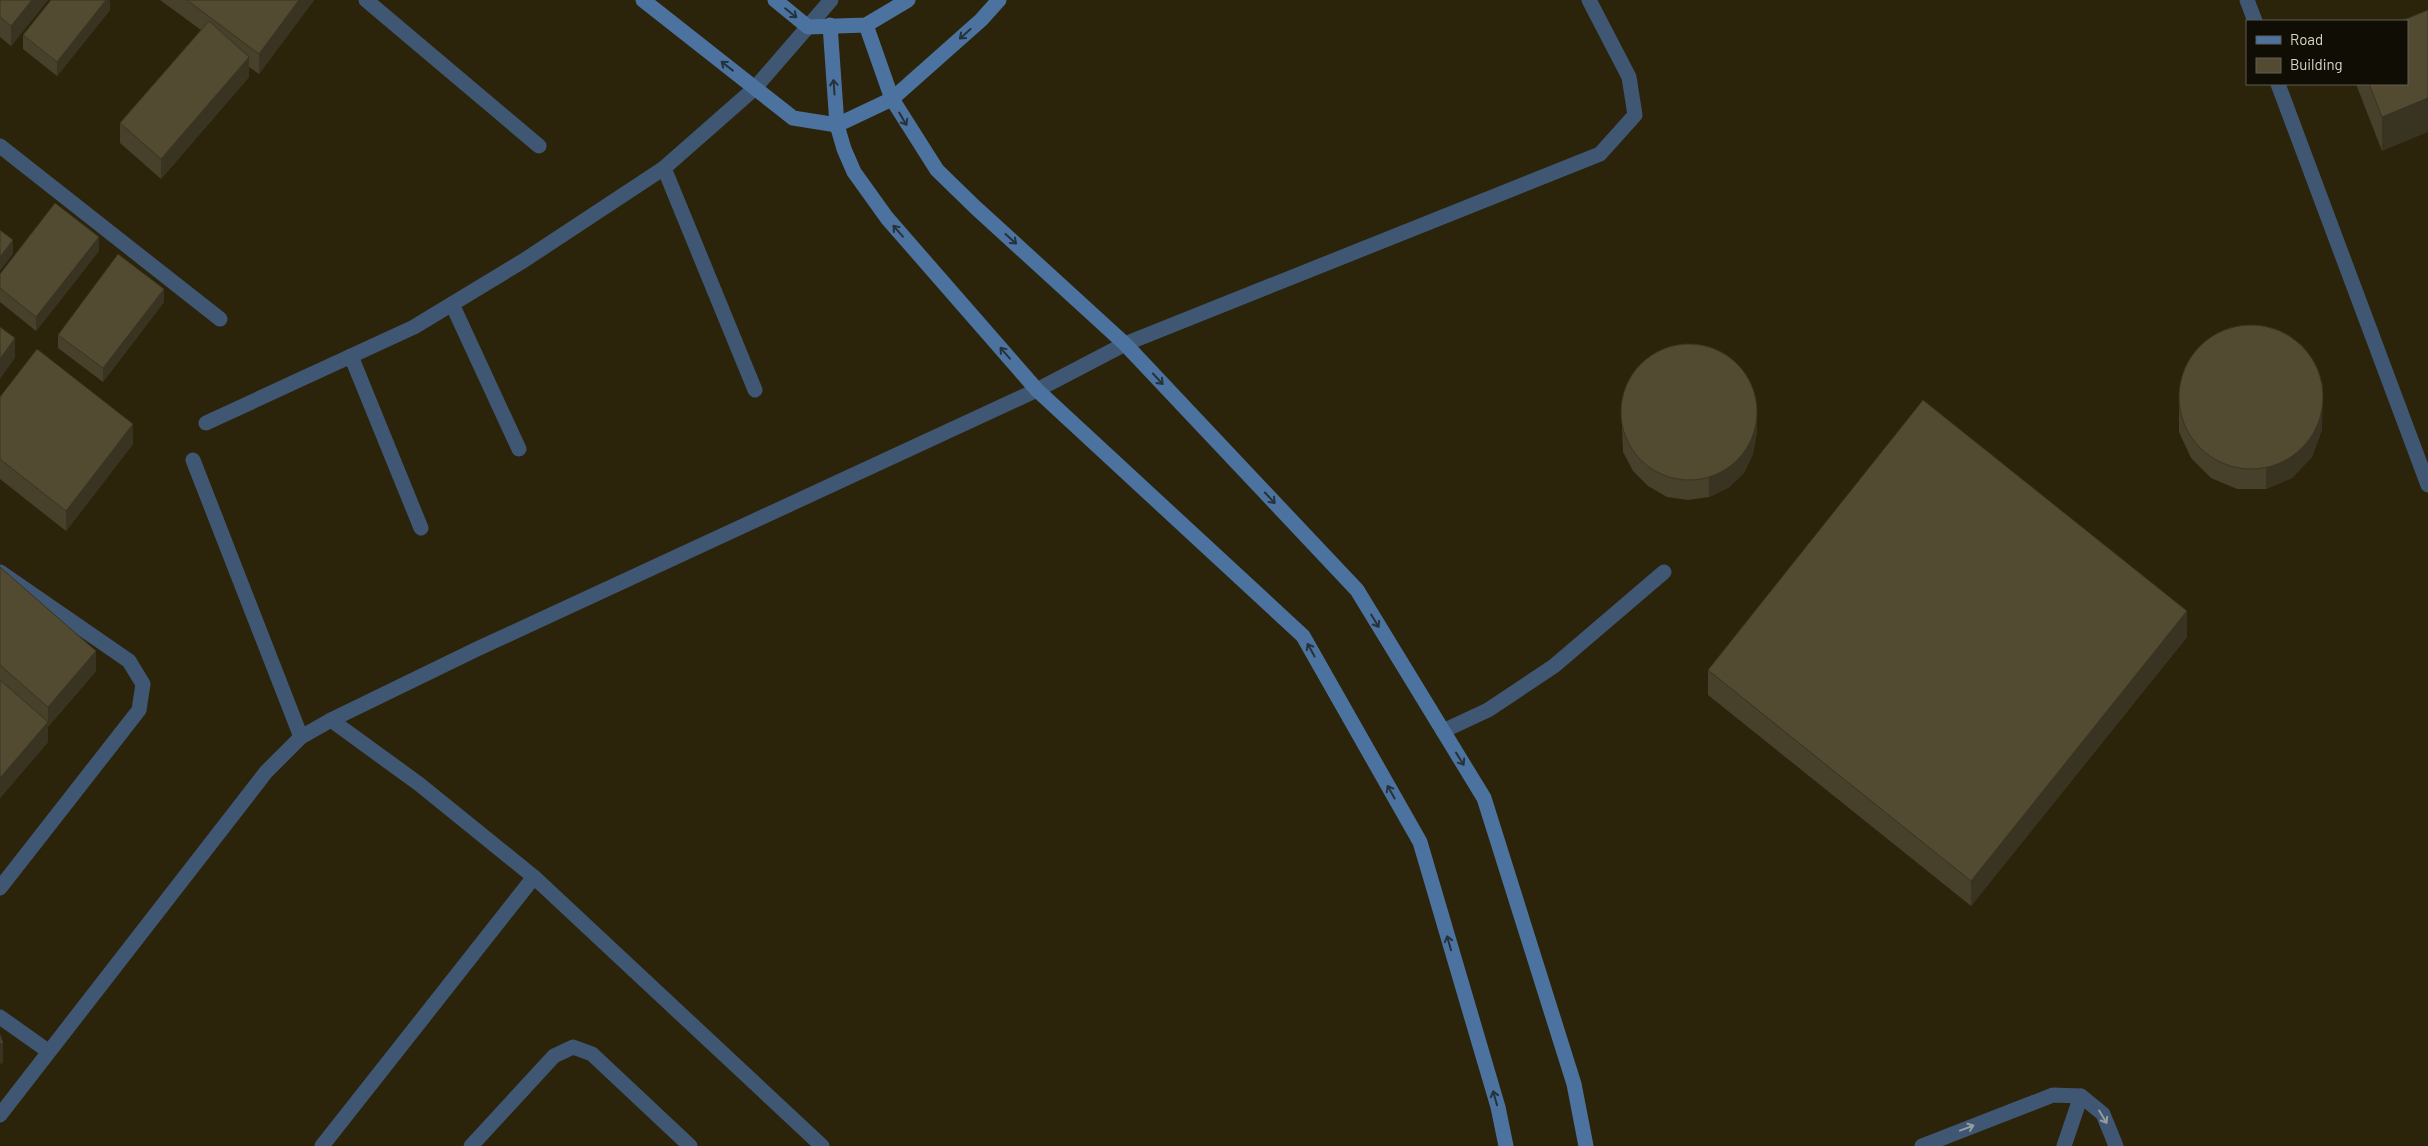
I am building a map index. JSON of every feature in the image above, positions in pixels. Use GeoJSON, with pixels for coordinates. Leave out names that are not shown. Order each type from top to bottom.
{"type":"FeatureCollection","features":[{"type":"Feature","properties":{"kind":"street"},"geometry":{"type":"LineString","coordinates":[[366,0],[539,146]]}},
{"type":"Feature","properties":{"kind":"street"},"geometry":{"type":"LineString","coordinates":[[643,0],[793,118],[837,125],[892,99],[981,20],[999,0]]}},
{"type":"Feature","properties":{"kind":"street"},"geometry":{"type":"LineString","coordinates":[[775,0],[808,27],[866,25],[908,0]]}},
{"type":"Feature","properties":{"kind":"street"},"geometry":{"type":"LineString","coordinates":[[206,424],[414,327],[523,261],[664,168],[755,88],[831,0]]}},
{"type":"Feature","properties":{"kind":"street"},"geometry":{"type":"LineString","coordinates":[[0,1115],[266,772],[301,738],[331,720],[477,648],[1037,390],[1125,344],[1600,154],[1635,116],[1629,77],[1588,0]]}},
{"type":"Feature","properties":{"kind":"street"},"geometry":{"type":"LineString","coordinates":[[2247,0],[2255,20]]}},
{"type":"Feature","properties":{"kind":"street"},"geometry":{"type":"LineString","coordinates":[[866,25],[892,99],[937,170],[1125,344],[1357,590],[1484,798],[1574,1084],[1586,1146]]}},
{"type":"Feature","properties":{"kind":"street"},"geometry":{"type":"LineString","coordinates":[[830,26],[837,125],[844,149],[854,172],[887,218],[1037,390],[1303,636],[1420,842],[1498,1107],[1506,1146]]}},
{"type":"Feature","properties":{"kind":"street"},"geometry":{"type":"LineString","coordinates":[[2278,85],[2428,485]]}},
{"type":"Feature","properties":{"kind":"street"},"geometry":{"type":"LineString","coordinates":[[0,146],[220,319]]}},
{"type":"Feature","properties":{"kind":"street"},"geometry":{"type":"LineString","coordinates":[[664,168],[755,390]]}},
{"type":"Feature","properties":{"kind":"street"},"geometry":{"type":"LineString","coordinates":[[452,304],[519,449]]}},
{"type":"Feature","properties":{"kind":"street"},"geometry":{"type":"LineString","coordinates":[[351,356],[421,528]]}},
{"type":"Feature","properties":{"kind":"street"},"geometry":{"type":"LineString","coordinates":[[192,460],[301,738]]}},
{"type":"Feature","properties":{"kind":"street"},"geometry":{"type":"LineString","coordinates":[[0,572],[129,661],[143,684],[139,710],[0,888]]}},
{"type":"Feature","properties":{"kind":"street"},"geometry":{"type":"LineString","coordinates":[[1443,731],[1488,710],[1554,666],[1664,572]]}},
{"type":"Feature","properties":{"kind":"street"},"geometry":{"type":"LineString","coordinates":[[331,720],[419,784],[534,878],[822,1146]]}},
{"type":"Feature","properties":{"kind":"street"},"geometry":{"type":"LineString","coordinates":[[322,1146],[534,878]]}},
{"type":"Feature","properties":{"kind":"street"},"geometry":{"type":"LineString","coordinates":[[0,1017],[48,1051]]}},
{"type":"Feature","properties":{"kind":"street"},"geometry":{"type":"LineString","coordinates":[[471,1146],[554,1056],[573,1046],[592,1054],[690,1146]]}},
{"type":"Feature","properties":{"kind":"street"},"geometry":{"type":"LineString","coordinates":[[1922,1146],[2053,1095],[2081,1096],[2103,1114],[2116,1146]]}},
{"type":"Feature","properties":{"kind":"street"},"geometry":{"type":"LineString","coordinates":[[2064,1146],[2081,1096]]}},
{"type":"Feature","properties":{"kind":"building"},"geometry":{"type":"Polygon","coordinates":[[[0,0],[32,0],[11,26],[0,17],[0,0]]]}},
{"type":"Feature","properties":{"kind":"building"},"geometry":{"type":"Polygon","coordinates":[[[51,0],[106,0],[57,62],[23,35],[51,0]]]}},
{"type":"Feature","properties":{"kind":"building"},"geometry":{"type":"Polygon","coordinates":[[[187,0],[299,0],[259,54],[187,0]]]}},
{"type":"Feature","properties":{"kind":"building"},"geometry":{"type":"Polygon","coordinates":[[[2428,10],[2428,98],[2382,117],[2369,85],[2408,85],[2408,20],[2403,20],[2428,10]]]}},
{"type":"Feature","properties":{"kind":"building"},"geometry":{"type":"Polygon","coordinates":[[[209,21],[249,57],[161,159],[120,123],[209,21]]]}},
{"type":"Feature","properties":{"kind":"building"},"geometry":{"type":"Polygon","coordinates":[[[55,203],[99,237],[36,317],[0,288],[0,274],[55,203]]]}},
{"type":"Feature","properties":{"kind":"building"},"geometry":{"type":"Polygon","coordinates":[[[0,230],[13,240],[0,257],[0,230]]]}},
{"type":"Feature","properties":{"kind":"building"},"geometry":{"type":"Polygon","coordinates":[[[118,254],[164,289],[103,368],[58,335],[118,254]]]}},
{"type":"Feature","properties":{"kind":"building"},"geometry":{"type":"Polygon","coordinates":[[[2251,325],[2279,330],[2302,346],[2318,369],[2323,397],[2318,425],[2302,448],[2279,464],[2251,469],[2223,464],[2200,448],[2184,425],[2179,397],[2184,369],[2200,346],[2223,330],[2251,325]]]}},
{"type":"Feature","properties":{"kind":"building"},"geometry":{"type":"Polygon","coordinates":[[[0,327],[15,338],[0,359],[0,327]]]}},
{"type":"Feature","properties":{"kind":"building"},"geometry":{"type":"Polygon","coordinates":[[[1689,344],[1715,349],[1737,364],[1752,386],[1757,412],[1752,438],[1737,460],[1715,475],[1689,480],[1663,475],[1641,460],[1626,438],[1621,412],[1626,386],[1641,364],[1663,349],[1689,344]]]}},
{"type":"Feature","properties":{"kind":"building"},"geometry":{"type":"Polygon","coordinates":[[[37,349],[133,424],[66,511],[0,459],[0,397],[37,349]]]}},
{"type":"Feature","properties":{"kind":"building"},"geometry":{"type":"Polygon","coordinates":[[[1923,400],[2187,611],[1971,881],[1708,670],[1923,400]]]}},
{"type":"Feature","properties":{"kind":"building"},"geometry":{"type":"Polygon","coordinates":[[[0,567],[96,651],[48,707],[0,665],[0,567]]]}},
{"type":"Feature","properties":{"kind":"building"},"geometry":{"type":"Polygon","coordinates":[[[0,680],[48,722],[0,778],[0,680]]]}}]}
